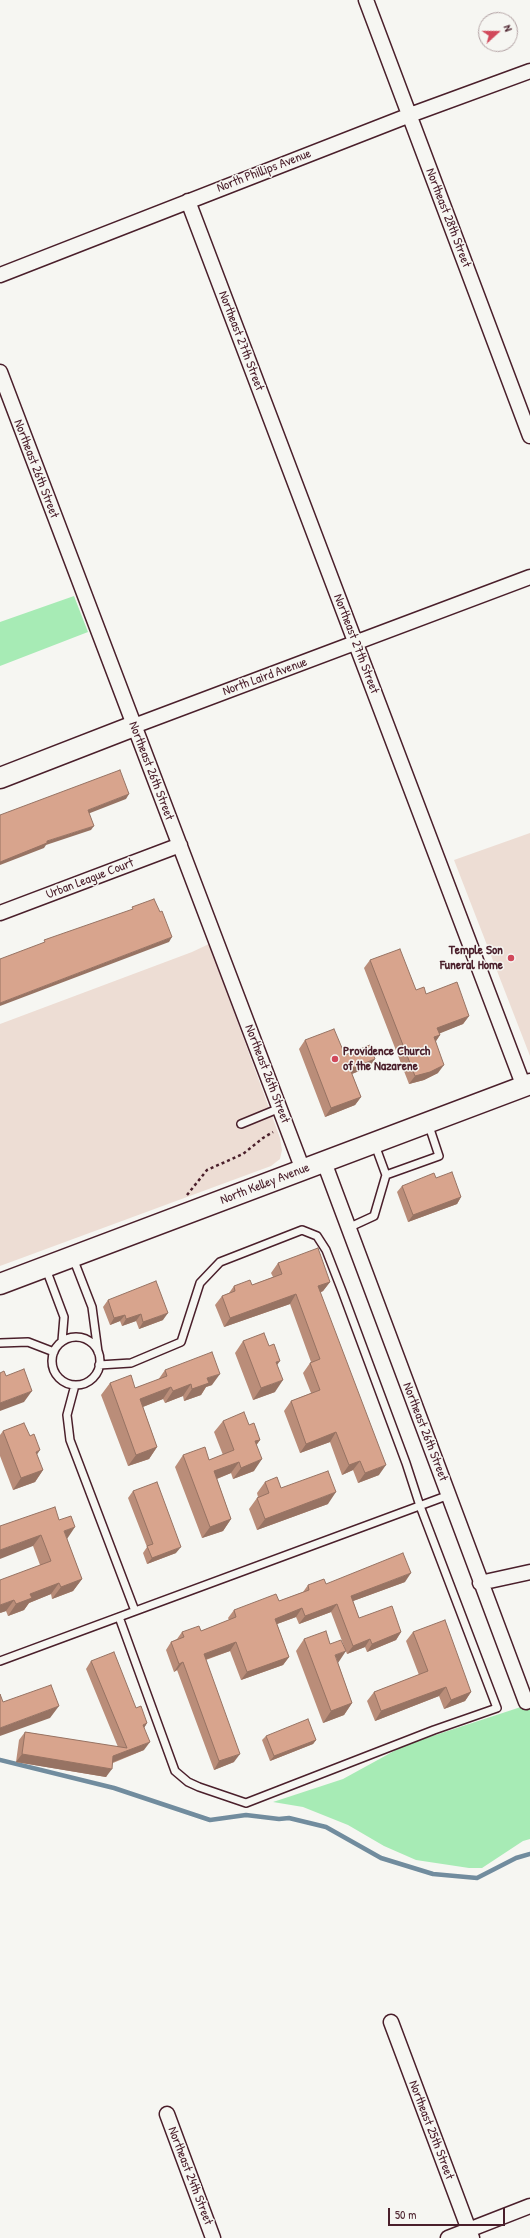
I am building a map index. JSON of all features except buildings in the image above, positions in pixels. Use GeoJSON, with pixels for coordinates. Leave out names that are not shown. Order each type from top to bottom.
{"type":"FeatureCollection","features":[{"type":"Feature","properties":{"kind":"main road","name":"North Laird Avenue"},"geometry":{"type":"LineString","coordinates":[[0,778],[134,726]]}},
{"type":"Feature","properties":{"kind":"main road","name":"North Kelley Avenue"},"geometry":{"type":"LineString","coordinates":[[0,1284],[527,1085]]}},
{"type":"Feature","properties":{"kind":"street","name":"Northeast 28th Street"},"geometry":{"type":"LineString","coordinates":[[366,0],[530,436]]}},
{"type":"Feature","properties":{"kind":"street","name":"North Phillips Avenue"},"geometry":{"type":"LineString","coordinates":[[0,275],[410,115],[530,71]]}},
{"type":"Feature","properties":{"kind":"street","name":"Northeast 27th Street"},"geometry":{"type":"LineString","coordinates":[[188,201],[356,643],[527,1085]]}},
{"type":"Feature","properties":{"kind":"street","name":"Northeast 26th Street"},"geometry":{"type":"LineString","coordinates":[[0,372],[303,1170]]}},
{"type":"Feature","properties":{"kind":"street","name":"North Laird Avenue"},"geometry":{"type":"LineString","coordinates":[[134,726],[530,577]]}},
{"type":"Feature","properties":{"kind":"street","name":"Urban League Court"},"geometry":{"type":"LineString","coordinates":[[0,913],[180,845]]}},
{"type":"Feature","properties":{"kind":"street","name":"Northeast 26th Street"},"geometry":{"type":"LineString","coordinates":[[324,1162],[480,1583],[526,1702]]}},
{"type":"Feature","properties":{"kind":"street"},"geometry":{"type":"LineString","coordinates":[[480,1583],[530,1572]]}},
{"type":"Feature","properties":{"kind":"street","name":"Northeast 25th Street"},"geometry":{"type":"LineString","coordinates":[[391,2022],[470,2234]]}},
{"type":"Feature","properties":{"kind":"street","name":"Northeast 24th Street"},"geometry":{"type":"LineString","coordinates":[[167,2114],[213,2238]]}},
{"type":"Feature","properties":{"kind":"street"},"geometry":{"type":"LineString","coordinates":[[448,2238],[470,2234],[530,2206]]}},
{"type":"Feature","properties":{"kind":"lane"},"geometry":{"type":"LineString","coordinates":[[241,1124],[280,1108]]}},
{"type":"Feature","properties":{"kind":"lane"},"geometry":{"type":"LineString","coordinates":[[386,1175],[440,1156],[427,1123]]}},
{"type":"Feature","properties":{"kind":"lane"},"geometry":{"type":"LineString","coordinates":[[348,1228],[374,1216],[386,1175],[374,1143]]}},
{"type":"Feature","properties":{"kind":"lane"},"geometry":{"type":"LineString","coordinates":[[99,1364],[131,1363],[181,1342],[200,1283],[220,1262],[302,1230],[317,1236],[326,1250],[342,1291],[406,1463],[420,1506],[497,1708],[434,1730],[246,1803],[199,1787],[188,1782],[175,1771],[119,1617]]}},
{"type":"Feature","properties":{"kind":"lane"},"geometry":{"type":"LineString","coordinates":[[46,1267],[64,1317],[62,1341],[54,1352],[52,1360],[56,1374],[61,1380],[75,1385],[90,1381],[95,1376],[99,1364],[92,1307],[72,1257]]}},
{"type":"Feature","properties":{"kind":"lane"},"geometry":{"type":"LineString","coordinates":[[62,1341],[76,1337],[84,1339],[90,1342],[98,1354]]}},
{"type":"Feature","properties":{"kind":"lane"},"geometry":{"type":"LineString","coordinates":[[0,1344],[28,1342],[54,1352]]}},
{"type":"Feature","properties":{"kind":"lane"},"geometry":{"type":"LineString","coordinates":[[75,1385],[66,1415],[70,1440],[135,1611]]}},
{"type":"Feature","properties":{"kind":"lane"},"geometry":{"type":"LineString","coordinates":[[0,1661],[449,1496]]}},
{"type":"Feature","properties":{"kind":"path"},"geometry":{"type":"LineString","coordinates":[[182,1200],[207,1170],[243,1154],[263,1138],[287,1127]]}},
{"type":"Feature","properties":{"kind":"shaded area","name":"Temple Son Funeral Home"},"geometry":{"type":"Polygon","coordinates":[[[530,833],[530,1056],[454,860],[530,833]]]}},
{"type":"Feature","properties":{"kind":"shaded area"},"geometry":{"type":"Polygon","coordinates":[[[209,944],[280,1138],[282,1150],[280,1159],[271,1166],[0,1266],[0,1024],[192,952],[209,944]]]}},
{"type":"Feature","properties":{"kind":"green space"},"geometry":{"type":"Polygon","coordinates":[[[74,596],[88,632],[0,666],[0,622],[74,596]]]}},
{"type":"Feature","properties":{"kind":"green space"},"geometry":{"type":"Polygon","coordinates":[[[530,1704],[530,1839],[523,1841],[482,1868],[469,1868],[416,1860],[384,1846],[348,1825],[303,1807],[273,1802],[343,1779],[405,1745],[530,1704]]]}},
{"type":"Feature","properties":{"kind":"waterway"},"geometry":{"type":"LineString","coordinates":[[0,1760],[114,1788],[210,1820],[246,1815],[279,1819],[289,1818],[326,1827],[381,1858],[433,1874],[477,1878],[516,1858],[530,1854]]}},
{"type":"Feature","properties":{"kind":"place","name":"Temple Son Funeral Home"},"geometry":{"type":"Point","coordinates":[511,958]}},
{"type":"Feature","properties":{"kind":"place","name":"Providence Church of the Nazarene"},"geometry":{"type":"Point","coordinates":[335,1059]}}]}
